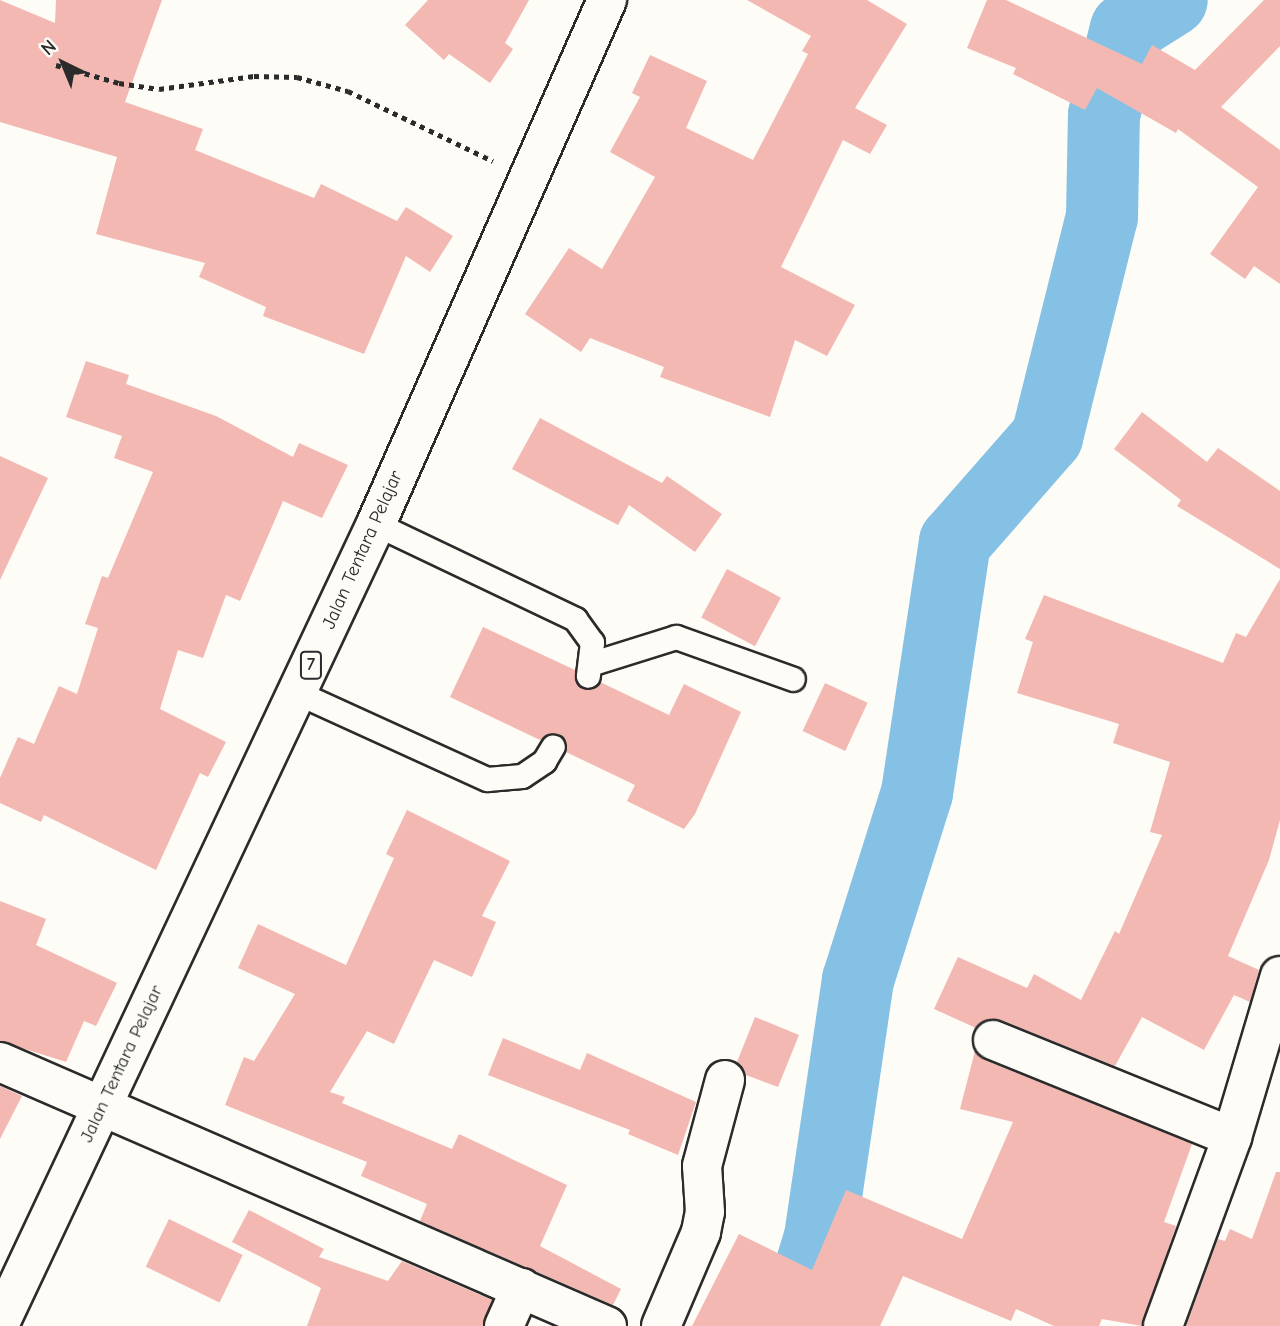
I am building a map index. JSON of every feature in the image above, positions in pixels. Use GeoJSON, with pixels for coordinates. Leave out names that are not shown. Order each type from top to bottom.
{"type":"FeatureCollection","features":[{"type":"Feature","properties":{"kind":"main road","name":"Jalan Tentara Pelajar"},"geometry":{"type":"LineString","coordinates":[[0,1324],[376,524],[607,0]]}},
{"type":"Feature","properties":{"kind":"main road"},"geometry":{"type":"LineString","coordinates":[[1163,1326],[1232,1138],[1280,976]]}},
{"type":"Feature","properties":{"kind":"main road"},"geometry":{"type":"LineString","coordinates":[[993,1040],[1232,1138]]}},
{"type":"Feature","properties":{"kind":"main road"},"geometry":{"type":"LineString","coordinates":[[0,1062],[103,1104],[607,1326]]}},
{"type":"Feature","properties":{"kind":"main road"},"geometry":{"type":"LineString","coordinates":[[661,1326],[701,1232],[705,1212],[702,1166],[725,1080]]}},
{"type":"Feature","properties":{"kind":"main road"},"geometry":{"type":"LineString","coordinates":[[504,1326],[521,1288]]}},
{"type":"Feature","properties":{"kind":"lane"},"geometry":{"type":"LineString","coordinates":[[376,524],[575,619],[592,642],[591,670],[676,637],[793,679]]}},
{"type":"Feature","properties":{"kind":"lane"},"geometry":{"type":"LineString","coordinates":[[298,693],[487,779],[522,776],[544,761],[553,746]]}},
{"type":"Feature","properties":{"kind":"path"},"geometry":{"type":"LineString","coordinates":[[56,65],[119,83],[159,89],[254,76],[297,77],[348,91],[529,178]]}},
{"type":"Feature","properties":{"kind":"building"},"geometry":{"type":"Polygon","coordinates":[[[0,0],[55,23],[56,0],[162,0],[125,102],[203,129],[195,150],[314,198],[321,184],[397,221],[406,207],[453,236],[430,272],[406,256],[364,354],[263,316],[266,307],[199,277],[205,263],[96,234],[117,157],[0,122],[0,0]]]}},
{"type":"Feature","properties":{"kind":"building"},"geometry":{"type":"Polygon","coordinates":[[[428,0],[529,0],[505,43],[513,49],[490,83],[449,54],[444,60],[405,25],[428,0]]]}},
{"type":"Feature","properties":{"kind":"building"},"geometry":{"type":"Polygon","coordinates":[[[747,0],[867,0],[907,24],[855,108],[887,125],[870,154],[843,140],[781,267],[855,305],[827,356],[795,340],[770,417],[660,377],[664,367],[590,338],[581,352],[525,314],[569,248],[602,269],[655,177],[610,152],[640,97],[632,93],[650,55],[707,81],[686,128],[753,160],[808,54],[802,51],[811,36],[747,0]]]}},
{"type":"Feature","properties":{"kind":"building"},"geometry":{"type":"Polygon","coordinates":[[[987,0],[1006,0],[1142,64],[1152,45],[1195,70],[1264,0],[1280,0],[1280,46],[1221,107],[1280,150],[1280,284],[1254,266],[1245,279],[1210,254],[1258,187],[1178,129],[1176,133],[1097,88],[1085,110],[1013,74],[1016,68],[967,48],[987,0]]]}},
{"type":"Feature","properties":{"kind":"building"},"geometry":{"type":"Polygon","coordinates":[[[86,361],[129,375],[126,384],[216,416],[293,457],[299,443],[348,465],[322,518],[283,501],[240,601],[226,595],[203,658],[178,650],[160,709],[226,742],[208,777],[200,773],[156,870],[44,815],[41,822],[0,803],[0,778],[18,737],[34,744],[59,686],[77,694],[98,628],[85,624],[102,576],[108,578],[153,472],[114,458],[122,436],[66,417],[86,361]]]}},
{"type":"Feature","properties":{"kind":"building"},"geometry":{"type":"Polygon","coordinates":[[[1142,412],[1207,462],[1218,448],[1280,491],[1280,569],[1177,506],[1181,500],[1114,449],[1142,412]]]}},
{"type":"Feature","properties":{"kind":"building"},"geometry":{"type":"Polygon","coordinates":[[[540,418],[662,483],[667,476],[722,514],[695,552],[629,505],[618,525],[512,469],[540,418]]]}},
{"type":"Feature","properties":{"kind":"building"},"geometry":{"type":"Polygon","coordinates":[[[0,456],[48,478],[0,580],[0,456]]]}},
{"type":"Feature","properties":{"kind":"building"},"geometry":{"type":"Polygon","coordinates":[[[727,569],[781,598],[755,646],[701,618],[727,569]]]}},
{"type":"Feature","properties":{"kind":"building"},"geometry":{"type":"Polygon","coordinates":[[[1280,579],[1280,820],[1269,860],[1228,956],[1259,970],[1250,1002],[1234,995],[1204,1050],[1142,1017],[1115,1066],[1001,1020],[989,1019],[976,1028],[934,1009],[958,957],[1027,988],[1034,974],[1081,1000],[1115,931],[1119,934],[1162,835],[1150,832],[1170,762],[1113,743],[1119,724],[1017,693],[1033,642],[1025,639],[1044,595],[1223,663],[1236,633],[1246,637],[1280,579]]]}},
{"type":"Feature","properties":{"kind":"building"},"geometry":{"type":"Polygon","coordinates":[[[483,627],[575,670],[575,682],[586,690],[600,682],[669,715],[684,684],[741,712],[695,814],[684,829],[627,801],[635,785],[566,752],[565,740],[560,734],[547,734],[540,740],[450,697],[483,627]]]}},
{"type":"Feature","properties":{"kind":"building"},"geometry":{"type":"Polygon","coordinates":[[[825,683],[868,703],[845,751],[803,731],[825,683]]]}},
{"type":"Feature","properties":{"kind":"building"},"geometry":{"type":"Polygon","coordinates":[[[407,810],[510,861],[482,916],[496,922],[472,977],[434,960],[394,1044],[367,1031],[330,1092],[345,1097],[342,1103],[452,1149],[459,1134],[567,1185],[540,1246],[621,1289],[613,1305],[420,1221],[427,1204],[361,1176],[367,1162],[225,1105],[244,1057],[254,1061],[295,994],[238,968],[258,924],[346,965],[394,858],[386,854],[407,810]]]}},
{"type":"Feature","properties":{"kind":"building"},"geometry":{"type":"Polygon","coordinates":[[[0,901],[46,919],[36,945],[117,983],[96,1026],[84,1021],[66,1062],[0,1041],[0,901]]]}},
{"type":"Feature","properties":{"kind":"building"},"geometry":{"type":"Polygon","coordinates":[[[755,1017],[799,1035],[778,1087],[746,1075],[737,1062],[755,1017]]]}},
{"type":"Feature","properties":{"kind":"building"},"geometry":{"type":"Polygon","coordinates":[[[503,1038],[580,1070],[587,1053],[696,1102],[678,1155],[628,1134],[630,1130],[488,1075],[503,1038]]]}},
{"type":"Feature","properties":{"kind":"building"},"geometry":{"type":"Polygon","coordinates":[[[975,1051],[985,1060],[1192,1144],[1164,1222],[1176,1226],[1142,1326],[1102,1319],[1099,1326],[1054,1326],[1016,1309],[1011,1321],[903,1276],[880,1326],[692,1326],[739,1234],[812,1270],[846,1190],[962,1239],[1013,1122],[960,1109],[975,1051]]]}},
{"type":"Feature","properties":{"kind":"building"},"geometry":{"type":"Polygon","coordinates":[[[0,1086],[22,1096],[0,1139],[0,1086]]]}},
{"type":"Feature","properties":{"kind":"building"},"geometry":{"type":"Polygon","coordinates":[[[1276,1172],[1280,1172],[1280,1326],[1186,1326],[1218,1239],[1225,1241],[1230,1229],[1252,1239],[1276,1172]]]}},
{"type":"Feature","properties":{"kind":"building"},"geometry":{"type":"Polygon","coordinates":[[[249,1210],[324,1249],[319,1257],[388,1281],[402,1261],[492,1300],[483,1326],[307,1326],[321,1288],[232,1242],[249,1210]]]}},
{"type":"Feature","properties":{"kind":"building"},"geometry":{"type":"Polygon","coordinates":[[[169,1219],[243,1255],[219,1303],[146,1267],[169,1219]]]}},
{"type":"Feature","properties":{"kind":"waterway"},"geometry":{"type":"LineString","coordinates":[[793,1326],[820,1237],[858,980],[917,793],[955,542],[1047,437],[1102,217],[1104,115],[1126,29],[1172,0]]}}]}
